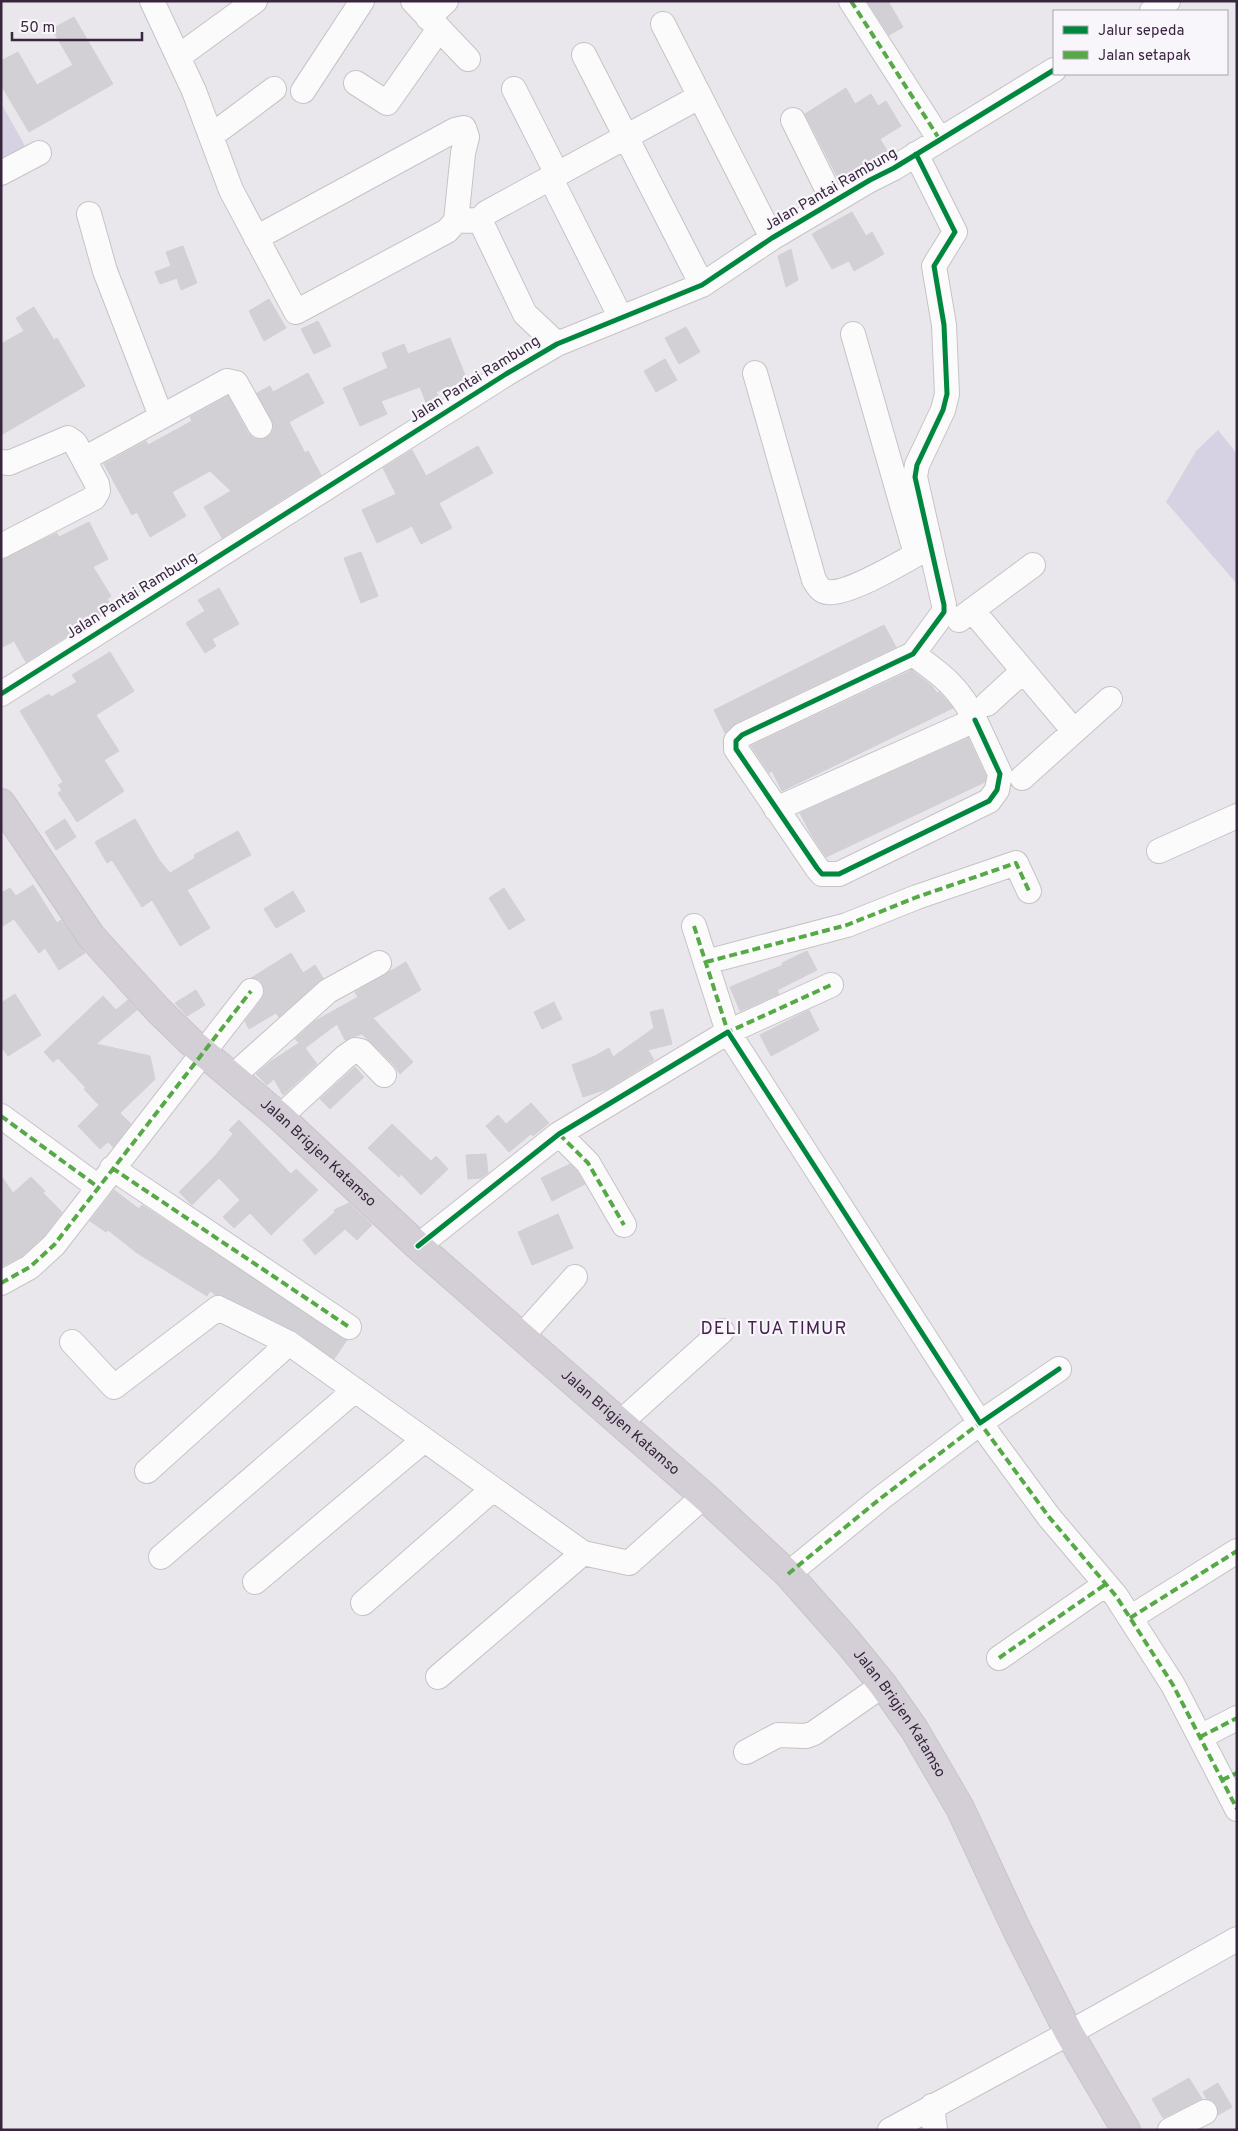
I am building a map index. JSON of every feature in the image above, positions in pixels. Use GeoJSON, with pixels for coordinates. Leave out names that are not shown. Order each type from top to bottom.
{"type":"FeatureCollection","features":[{"type":"Feature","properties":{"kind":"main road","name":"Jalan Brigjen Katamso"},"geometry":{"type":"LineString","coordinates":[[1,803],[91,936],[158,1010],[232,1078],[280,1117],[418,1246],[621,1422],[788,1574],[883,1684],[914,1728],[960,1808],[1016,1928],[1069,2034],[1126,2130]]}},
{"type":"Feature","properties":{"kind":"street"},"geometry":{"type":"LineString","coordinates":[[152,1],[178,57],[231,190],[256,238],[296,312],[447,231],[456,221],[466,137],[464,128],[455,130],[256,238]]}},
{"type":"Feature","properties":{"kind":"street"},"geometry":{"type":"LineString","coordinates":[[178,57],[255,1]]}},
{"type":"Feature","properties":{"kind":"street"},"geometry":{"type":"LineString","coordinates":[[303,91],[362,1]]}},
{"type":"Feature","properties":{"kind":"street"},"geometry":{"type":"LineString","coordinates":[[356,83],[387,103],[427,16],[446,1]]}},
{"type":"Feature","properties":{"kind":"street"},"geometry":{"type":"LineString","coordinates":[[851,1],[940,140]]}},
{"type":"Feature","properties":{"kind":"street"},"geometry":{"type":"LineString","coordinates":[[1154,10],[1168,1]]}},
{"type":"Feature","properties":{"kind":"street"},"geometry":{"type":"LineString","coordinates":[[427,16],[468,59]]}},
{"type":"Feature","properties":{"kind":"street"},"geometry":{"type":"LineString","coordinates":[[663,24],[772,238]]}},
{"type":"Feature","properties":{"kind":"street"},"geometry":{"type":"LineString","coordinates":[[584,55],[628,137],[702,285]]}},
{"type":"Feature","properties":{"kind":"street","name":"Jalan Pantai Rambung"},"geometry":{"type":"LineString","coordinates":[[1,694],[506,374],[557,344],[702,285],[772,238],[940,140],[1053,71]]}},
{"type":"Feature","properties":{"kind":"street"},"geometry":{"type":"LineString","coordinates":[[211,136],[274,89]]}},
{"type":"Feature","properties":{"kind":"street"},"geometry":{"type":"LineString","coordinates":[[514,90],[621,318]]}},
{"type":"Feature","properties":{"kind":"street"},"geometry":{"type":"LineString","coordinates":[[456,221],[480,220],[486,213],[553,175],[628,137],[699,97]]}},
{"type":"Feature","properties":{"kind":"street"},"geometry":{"type":"LineString","coordinates":[[793,120],[833,201]]}},
{"type":"Feature","properties":{"kind":"street"},"geometry":{"type":"LineString","coordinates":[[1,173],[39,154]]}},
{"type":"Feature","properties":{"kind":"street"},"geometry":{"type":"LineString","coordinates":[[916,154],[954,232],[934,266],[944,325],[947,394],[918,465],[915,477],[924,550]]}},
{"type":"Feature","properties":{"kind":"street"},"geometry":{"type":"LineString","coordinates":[[89,214],[106,271],[161,416]]}},
{"type":"Feature","properties":{"kind":"street"},"geometry":{"type":"LineString","coordinates":[[480,220],[525,314],[557,344]]}},
{"type":"Feature","properties":{"kind":"street"},"geometry":{"type":"LineString","coordinates":[[853,334],[944,605],[944,612],[922,640]]}},
{"type":"Feature","properties":{"kind":"street"},"geometry":{"type":"LineString","coordinates":[[755,373],[814,580],[820,588],[826,592],[845,591],[924,550]]}},
{"type":"Feature","properties":{"kind":"street"},"geometry":{"type":"LineString","coordinates":[[84,459],[215,387],[231,381],[236,383],[260,426]]}},
{"type":"Feature","properties":{"kind":"street"},"geometry":{"type":"LineString","coordinates":[[1,462],[9,463],[68,438],[76,443],[97,484],[98,491],[97,494],[1,546]]}},
{"type":"Feature","properties":{"kind":"street"},"geometry":{"type":"LineString","coordinates":[[922,640],[947,679],[981,712],[1000,774],[997,790],[989,801],[857,866],[839,874],[822,874],[743,762],[736,749],[736,741],[742,736],[922,640],[948,628],[1033,565]]}},
{"type":"Feature","properties":{"kind":"street"},"geometry":{"type":"LineString","coordinates":[[972,610],[1074,731]]}},
{"type":"Feature","properties":{"kind":"street"},"geometry":{"type":"LineString","coordinates":[[776,809],[981,712],[1023,671]]}},
{"type":"Feature","properties":{"kind":"street"},"geometry":{"type":"LineString","coordinates":[[1022,778],[1110,699]]}},
{"type":"Feature","properties":{"kind":"street"},"geometry":{"type":"LineString","coordinates":[[1159,851],[1237,816]]}},
{"type":"Feature","properties":{"kind":"street"},"geometry":{"type":"LineString","coordinates":[[706,962],[847,925],[917,897],[1016,863],[1029,891]]}},
{"type":"Feature","properties":{"kind":"street"},"geometry":{"type":"LineString","coordinates":[[694,926],[728,1032],[980,1423],[1049,1517],[1106,1584],[1130,1618],[1173,1685],[1200,1737],[1229,1776],[1237,1809]]}},
{"type":"Feature","properties":{"kind":"street"},"geometry":{"type":"LineString","coordinates":[[232,1078],[328,991],[379,963]]}},
{"type":"Feature","properties":{"kind":"street"},"geometry":{"type":"LineString","coordinates":[[418,1246],[559,1134],[728,1032],[831,985]]}},
{"type":"Feature","properties":{"kind":"street"},"geometry":{"type":"LineString","coordinates":[[1,1283],[30,1267],[54,1245],[250,991]]}},
{"type":"Feature","properties":{"kind":"street"},"geometry":{"type":"LineString","coordinates":[[280,1117],[355,1050],[361,1051],[384,1075]]}},
{"type":"Feature","properties":{"kind":"street"},"geometry":{"type":"LineString","coordinates":[[1,1116],[349,1327]]}},
{"type":"Feature","properties":{"kind":"street"},"geometry":{"type":"LineString","coordinates":[[559,1134],[588,1163],[624,1224]]}},
{"type":"Feature","properties":{"kind":"street"},"geometry":{"type":"LineString","coordinates":[[522,1336],[575,1277]]}},
{"type":"Feature","properties":{"kind":"street"},"geometry":{"type":"LineString","coordinates":[[72,1342],[114,1387],[218,1308],[289,1343],[583,1553],[629,1563],[704,1496]]}},
{"type":"Feature","properties":{"kind":"street"},"geometry":{"type":"LineString","coordinates":[[621,1422],[722,1331]]}},
{"type":"Feature","properties":{"kind":"street"},"geometry":{"type":"LineString","coordinates":[[146,1470],[289,1343]]}},
{"type":"Feature","properties":{"kind":"street"},"geometry":{"type":"LineString","coordinates":[[788,1574],[881,1498],[980,1423],[1059,1369]]}},
{"type":"Feature","properties":{"kind":"street"},"geometry":{"type":"LineString","coordinates":[[161,1557],[355,1390]]}},
{"type":"Feature","properties":{"kind":"street"},"geometry":{"type":"LineString","coordinates":[[255,1582],[424,1440]]}},
{"type":"Feature","properties":{"kind":"street"},"geometry":{"type":"LineString","coordinates":[[362,1603],[493,1489]]}},
{"type":"Feature","properties":{"kind":"street"},"geometry":{"type":"LineString","coordinates":[[1130,1618],[1237,1551]]}},
{"type":"Feature","properties":{"kind":"street"},"geometry":{"type":"LineString","coordinates":[[438,1677],[583,1553]]}},
{"type":"Feature","properties":{"kind":"street"},"geometry":{"type":"LineString","coordinates":[[999,1658],[1106,1584]]}},
{"type":"Feature","properties":{"kind":"street"},"geometry":{"type":"LineString","coordinates":[[746,1752],[772,1736],[806,1736],[814,1733],[883,1684]]}},
{"type":"Feature","properties":{"kind":"street"},"geometry":{"type":"LineString","coordinates":[[1200,1737],[1237,1718]]}},
{"type":"Feature","properties":{"kind":"street"},"geometry":{"type":"LineString","coordinates":[[890,2130],[1069,2034],[1237,1939]]}},
{"type":"Feature","properties":{"kind":"street"},"geometry":{"type":"LineString","coordinates":[[932,2106],[935,2130]]}},
{"type":"Feature","properties":{"kind":"street"},"geometry":{"type":"LineString","coordinates":[[1170,2130],[1205,2112]]}},
{"type":"Feature","properties":{"kind":"shaded area"},"geometry":{"type":"Polygon","coordinates":[[[1,103],[29,153],[1,168],[1,103]]]}},
{"type":"Feature","properties":{"kind":"shaded area"},"geometry":{"type":"Polygon","coordinates":[[[1218,430],[1237,454],[1237,584],[1166,502],[1196,451],[1218,430]]]}},
{"type":"Feature","properties":{"kind":"building"},"geometry":{"type":"Polygon","coordinates":[[[867,1],[888,1],[903,27],[889,35],[867,1]]]}},
{"type":"Feature","properties":{"kind":"building"},"geometry":{"type":"Polygon","coordinates":[[[74,17],[113,84],[29,132],[1,85],[1,61],[18,52],[37,85],[73,65],[52,29],[74,17]]]}},
{"type":"Feature","properties":{"kind":"building"},"geometry":{"type":"Polygon","coordinates":[[[846,88],[855,104],[871,94],[878,106],[886,101],[901,126],[880,139],[889,154],[840,182],[805,114],[846,88]]]}},
{"type":"Feature","properties":{"kind":"building"},"geometry":{"type":"Polygon","coordinates":[[[852,212],[866,236],[872,232],[884,254],[854,271],[849,261],[832,269],[812,234],[852,212]]]}},
{"type":"Feature","properties":{"kind":"building"},"geometry":{"type":"Polygon","coordinates":[[[183,246],[197,283],[181,290],[177,278],[160,284],[155,272],[171,266],[166,252],[183,246]]]}},
{"type":"Feature","properties":{"kind":"building"},"geometry":{"type":"Polygon","coordinates":[[[791,249],[798,280],[786,287],[778,256],[791,249]]]}},
{"type":"Feature","properties":{"kind":"building"},"geometry":{"type":"Polygon","coordinates":[[[269,299],[286,328],[264,341],[249,311],[269,299]]]}},
{"type":"Feature","properties":{"kind":"building"},"geometry":{"type":"Polygon","coordinates":[[[34,307],[54,340],[57,338],[85,386],[1,435],[1,344],[24,331],[16,318],[34,307]]]}},
{"type":"Feature","properties":{"kind":"building"},"geometry":{"type":"Polygon","coordinates":[[[318,321],[331,346],[314,354],[301,329],[318,321]]]}},
{"type":"Feature","properties":{"kind":"building"},"geometry":{"type":"Polygon","coordinates":[[[686,327],[700,352],[679,364],[665,338],[686,327]]]}},
{"type":"Feature","properties":{"kind":"building"},"geometry":{"type":"Polygon","coordinates":[[[450,338],[467,380],[436,392],[440,400],[428,407],[420,387],[381,401],[387,414],[360,426],[343,388],[388,368],[382,353],[404,344],[408,354],[450,338]]]}},
{"type":"Feature","properties":{"kind":"building"},"geometry":{"type":"Polygon","coordinates":[[[665,359],[677,380],[656,392],[644,371],[665,359]]]}},
{"type":"Feature","properties":{"kind":"building"},"geometry":{"type":"Polygon","coordinates":[[[308,373],[324,403],[289,422],[305,453],[308,451],[321,475],[222,538],[204,507],[231,491],[210,471],[172,492],[186,516],[150,537],[137,512],[132,515],[104,464],[146,441],[148,445],[192,421],[190,417],[228,396],[248,433],[253,438],[259,440],[266,438],[272,433],[274,426],[257,393],[270,386],[273,392],[308,373]]]}},
{"type":"Feature","properties":{"kind":"building"},"geometry":{"type":"Polygon","coordinates":[[[478,446],[493,473],[439,503],[452,528],[421,544],[412,526],[377,543],[362,510],[396,494],[383,468],[412,450],[426,476],[478,446]]]}},
{"type":"Feature","properties":{"kind":"building"},"geometry":{"type":"Polygon","coordinates":[[[89,522],[108,559],[93,567],[111,596],[107,599],[112,607],[26,662],[14,641],[1,648],[1,560],[57,533],[59,537],[89,522]]]}},
{"type":"Feature","properties":{"kind":"building"},"geometry":{"type":"Polygon","coordinates":[[[361,552],[378,596],[361,603],[344,558],[361,552]]]}},
{"type":"Feature","properties":{"kind":"building"},"geometry":{"type":"Polygon","coordinates":[[[219,588],[239,624],[212,639],[216,646],[205,653],[186,623],[205,611],[198,600],[219,588]]]}},
{"type":"Feature","properties":{"kind":"building"},"geometry":{"type":"Polygon","coordinates":[[[884,625],[896,647],[736,723],[725,733],[714,710],[884,625]]]}},
{"type":"Feature","properties":{"kind":"building"},"geometry":{"type":"Polygon","coordinates":[[[110,652],[134,691],[96,715],[119,751],[104,760],[124,791],[77,822],[58,793],[62,790],[58,785],[63,782],[20,711],[49,694],[51,697],[77,682],[72,675],[110,652]]]}},
{"type":"Feature","properties":{"kind":"building"},"geometry":{"type":"Polygon","coordinates":[[[912,670],[932,686],[937,693],[939,692],[953,708],[782,791],[772,771],[769,773],[751,746],[912,670]]]}},
{"type":"Feature","properties":{"kind":"building"},"geometry":{"type":"Polygon","coordinates":[[[968,738],[986,776],[985,782],[826,857],[800,813],[968,738]]]}},
{"type":"Feature","properties":{"kind":"building"},"geometry":{"type":"Polygon","coordinates":[[[65,819],[76,837],[56,850],[45,832],[65,819]]]}},
{"type":"Feature","properties":{"kind":"building"},"geometry":{"type":"Polygon","coordinates":[[[135,819],[159,860],[170,873],[195,858],[194,855],[238,831],[251,855],[187,890],[210,928],[180,946],[152,900],[142,907],[112,860],[107,863],[95,842],[135,819]]]}},
{"type":"Feature","properties":{"kind":"building"},"geometry":{"type":"Polygon","coordinates":[[[33,885],[57,923],[61,920],[85,953],[59,970],[45,948],[39,953],[14,919],[1,927],[1,893],[10,888],[16,896],[33,885]]]}},
{"type":"Feature","properties":{"kind":"building"},"geometry":{"type":"Polygon","coordinates":[[[504,888],[525,920],[509,930],[489,898],[504,888]]]}},
{"type":"Feature","properties":{"kind":"building"},"geometry":{"type":"Polygon","coordinates":[[[293,891],[305,911],[276,928],[264,909],[293,891]]]}},
{"type":"Feature","properties":{"kind":"building"},"geometry":{"type":"Polygon","coordinates":[[[807,951],[817,970],[777,990],[779,994],[740,1011],[730,987],[783,965],[782,963],[807,951]]]}},
{"type":"Feature","properties":{"kind":"building"},"geometry":{"type":"Polygon","coordinates":[[[291,953],[303,973],[315,965],[323,978],[279,1017],[276,1013],[249,1029],[245,1021],[262,999],[265,992],[260,980],[251,978],[291,953]]]}},
{"type":"Feature","properties":{"kind":"building"},"geometry":{"type":"Polygon","coordinates":[[[406,962],[421,990],[373,1018],[413,1062],[400,1074],[394,1065],[362,1034],[345,1040],[337,1024],[305,1048],[317,1064],[283,1095],[274,1079],[267,1085],[256,1074],[270,1062],[299,1043],[295,1039],[315,1021],[358,997],[355,992],[406,962]]]}},
{"type":"Feature","properties":{"kind":"building"},"geometry":{"type":"Polygon","coordinates":[[[196,990],[205,1005],[187,1016],[175,1003],[196,990]]]}},
{"type":"Feature","properties":{"kind":"building"},"geometry":{"type":"Polygon","coordinates":[[[15,994],[41,1035],[8,1056],[1,1046],[1,1003],[15,994]]]}},
{"type":"Feature","properties":{"kind":"building"},"geometry":{"type":"Polygon","coordinates":[[[103,996],[116,1010],[128,1000],[137,1010],[96,1044],[150,1056],[155,1079],[120,1113],[131,1124],[113,1147],[108,1142],[100,1149],[78,1126],[99,1105],[58,1058],[53,1062],[44,1052],[103,996]]]}},
{"type":"Feature","properties":{"kind":"building"},"geometry":{"type":"Polygon","coordinates":[[[554,1002],[562,1019],[542,1029],[534,1012],[554,1002]]]}},
{"type":"Feature","properties":{"kind":"building"},"geometry":{"type":"Polygon","coordinates":[[[663,1009],[672,1044],[648,1050],[654,1060],[607,1089],[583,1097],[572,1065],[609,1048],[613,1057],[654,1028],[650,1012],[663,1009]]]}},
{"type":"Feature","properties":{"kind":"building"},"geometry":{"type":"Polygon","coordinates":[[[809,1010],[819,1030],[771,1056],[760,1035],[809,1010]]]}},
{"type":"Feature","properties":{"kind":"building"},"geometry":{"type":"Polygon","coordinates":[[[355,1067],[364,1077],[330,1109],[320,1099],[355,1067]]]}},
{"type":"Feature","properties":{"kind":"building"},"geometry":{"type":"Polygon","coordinates":[[[531,1103],[549,1123],[533,1136],[531,1134],[509,1152],[486,1126],[498,1115],[506,1124],[531,1103]]]}},
{"type":"Feature","properties":{"kind":"building"},"geometry":{"type":"Polygon","coordinates":[[[239,1120],[291,1174],[296,1169],[318,1190],[271,1235],[250,1213],[234,1228],[223,1217],[240,1200],[219,1178],[192,1205],[179,1192],[215,1156],[233,1134],[229,1130],[239,1120]]]}},
{"type":"Feature","properties":{"kind":"building"},"geometry":{"type":"Polygon","coordinates":[[[392,1124],[431,1161],[436,1156],[448,1169],[421,1195],[401,1174],[399,1177],[368,1148],[392,1124]]]}},
{"type":"Feature","properties":{"kind":"building"},"geometry":{"type":"Polygon","coordinates":[[[486,1154],[488,1173],[481,1178],[468,1179],[466,1155],[486,1154]]]}},
{"type":"Feature","properties":{"kind":"building"},"geometry":{"type":"Polygon","coordinates":[[[570,1164],[585,1184],[552,1201],[541,1178],[570,1164]]]}},
{"type":"Feature","properties":{"kind":"building"},"geometry":{"type":"Polygon","coordinates":[[[1,1176],[13,1193],[31,1177],[45,1191],[43,1193],[62,1212],[44,1236],[22,1256],[1,1267],[1,1176]]]}},
{"type":"Feature","properties":{"kind":"building"},"geometry":{"type":"Polygon","coordinates":[[[114,1190],[139,1209],[142,1205],[347,1340],[334,1359],[295,1331],[224,1296],[216,1295],[210,1291],[207,1296],[137,1253],[108,1230],[106,1232],[90,1221],[114,1190]]]}},
{"type":"Feature","properties":{"kind":"building"},"geometry":{"type":"Polygon","coordinates":[[[349,1203],[372,1225],[357,1240],[345,1229],[315,1255],[303,1240],[335,1212],[334,1210],[349,1203]]]}},
{"type":"Feature","properties":{"kind":"building"},"geometry":{"type":"Polygon","coordinates":[[[558,1214],[573,1248],[532,1265],[518,1232],[558,1214]]]}},
{"type":"Feature","properties":{"kind":"building"},"geometry":{"type":"Polygon","coordinates":[[[1189,2078],[1202,2099],[1163,2118],[1152,2099],[1189,2078]]]}},
{"type":"Feature","properties":{"kind":"building"},"geometry":{"type":"Polygon","coordinates":[[[1218,2083],[1232,2107],[1218,2115],[1217,2105],[1212,2100],[1206,2098],[1203,2092],[1218,2083]]]}},
{"type":"Feature","properties":{"kind":"marked path"},"geometry":{"type":"LineString","coordinates":[[851,1],[940,140]]}},
{"type":"Feature","properties":{"kind":"marked path"},"geometry":{"type":"LineString","coordinates":[[706,962],[847,925],[917,897],[1016,863],[1029,891]]}},
{"type":"Feature","properties":{"kind":"marked path"},"geometry":{"type":"LineString","coordinates":[[694,926],[728,1032],[831,985]]}},
{"type":"Feature","properties":{"kind":"marked path"},"geometry":{"type":"LineString","coordinates":[[1,1283],[30,1267],[54,1245],[251,991]]}},
{"type":"Feature","properties":{"kind":"marked path"},"geometry":{"type":"LineString","coordinates":[[1,1116],[98,1187]]}},
{"type":"Feature","properties":{"kind":"marked path"},"geometry":{"type":"LineString","coordinates":[[559,1134],[588,1163],[624,1225]]}},
{"type":"Feature","properties":{"kind":"marked path"},"geometry":{"type":"LineString","coordinates":[[112,1168],[349,1327]]}},
{"type":"Feature","properties":{"kind":"marked path"},"geometry":{"type":"LineString","coordinates":[[788,1574],[881,1498],[980,1423],[1049,1517],[1116,1596],[1173,1685],[1237,1809]]}},
{"type":"Feature","properties":{"kind":"marked path"},"geometry":{"type":"LineString","coordinates":[[1130,1618],[1237,1551]]}},
{"type":"Feature","properties":{"kind":"marked path"},"geometry":{"type":"LineString","coordinates":[[999,1658],[1106,1584]]}},
{"type":"Feature","properties":{"kind":"marked path"},"geometry":{"type":"LineString","coordinates":[[1200,1737],[1237,1718]]}},
{"type":"Feature","properties":{"kind":"marked path"},"geometry":{"type":"LineString","coordinates":[[1222,1780],[1237,1773]]}},
{"type":"Feature","properties":{"kind":"cycle path"},"geometry":{"type":"LineString","coordinates":[[1,694],[506,374],[557,344],[702,285],[772,238],[870,180],[894,168],[1053,71]]}},
{"type":"Feature","properties":{"kind":"cycle path"},"geometry":{"type":"LineString","coordinates":[[916,154],[955,232],[934,266],[944,325],[947,394],[943,410],[917,465],[915,477],[944,612],[913,654],[742,735],[736,741],[736,749],[817,868],[822,874],[839,874],[989,801],[997,790],[1000,774],[975,720]]}},
{"type":"Feature","properties":{"kind":"cycle path"},"geometry":{"type":"LineString","coordinates":[[418,1246],[559,1134],[728,1032],[980,1423],[1059,1369]]}},
{"type":"Feature","properties":{"kind":"district","name":"DELI TUA TIMUR"},"geometry":{"type":"Point","coordinates":[774,1329]}}]}
